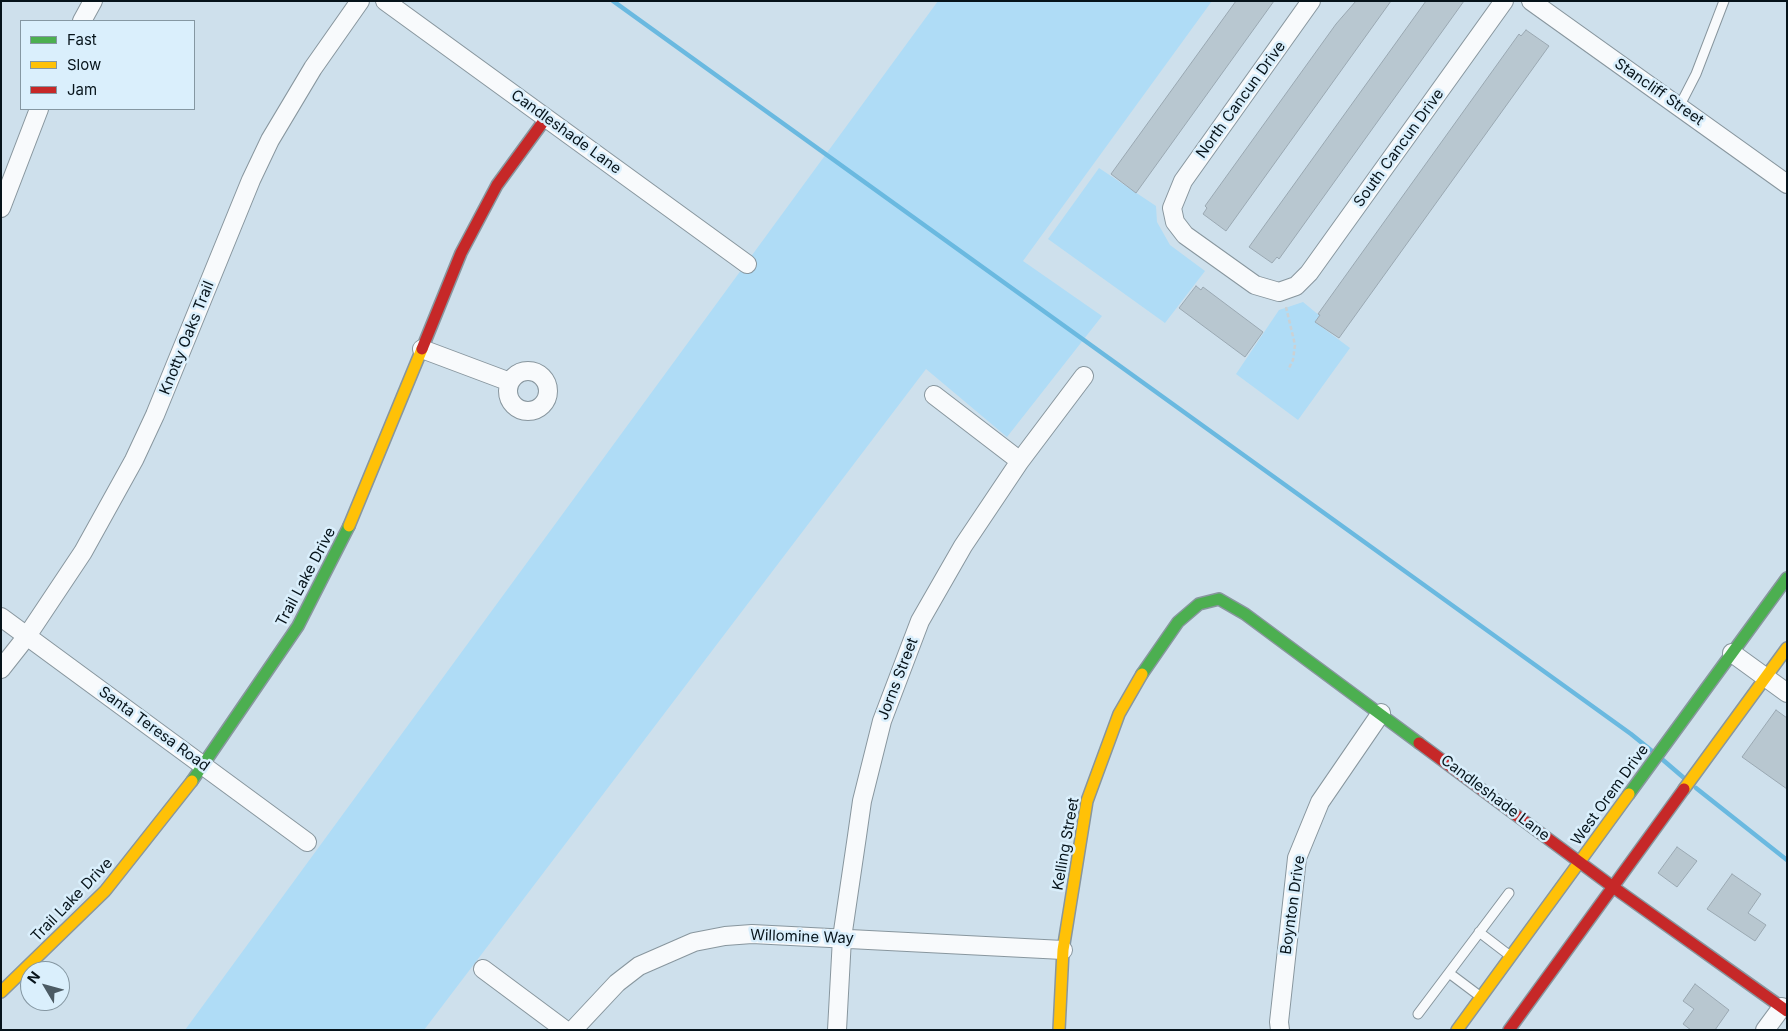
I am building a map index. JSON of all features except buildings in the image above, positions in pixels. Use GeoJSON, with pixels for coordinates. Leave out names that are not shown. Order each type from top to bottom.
{"type":"FeatureCollection","features":[{"type":"Feature","properties":{"kind":"street"},"geometry":{"type":"LineString","coordinates":[[83,20],[93,1]]}},
{"type":"Feature","properties":{"kind":"street","name":"Knotty Oaks Trail"},"geometry":{"type":"LineString","coordinates":[[1,669],[27,636],[83,552],[134,460],[270,140],[313,68],[360,1]]}},
{"type":"Feature","properties":{"kind":"street","name":"Candleshade Lane"},"geometry":{"type":"LineString","coordinates":[[385,1],[747,264]]}},
{"type":"Feature","properties":{"kind":"street","name":"North Cancun Drive"},"geometry":{"type":"LineString","coordinates":[[1287,299],[1255,285],[1185,235],[1175,222],[1174,200],[1183,181],[1311,1]]}},
{"type":"Feature","properties":{"kind":"street","name":"South Cancun Drive"},"geometry":{"type":"LineString","coordinates":[[1287,299],[1296,286],[1309,273],[1504,1]]}},
{"type":"Feature","properties":{"kind":"street","name":"Stancliff Street"},"geometry":{"type":"LineString","coordinates":[[1531,1],[1787,184]]}},
{"type":"Feature","properties":{"kind":"street"},"geometry":{"type":"LineString","coordinates":[[1,208],[39,110]]}},
{"type":"Feature","properties":{"kind":"street","name":"Trail Lake Drive"},"geometry":{"type":"LineString","coordinates":[[1,992],[104,890],[146,842],[204,766],[298,626],[356,513],[461,253],[497,185],[546,118]]}},
{"type":"Feature","properties":{"kind":"street"},"geometry":{"type":"LineString","coordinates":[[422,349],[510,382]]}},
{"type":"Feature","properties":{"kind":"street","name":"Jorns Street"},"geometry":{"type":"LineString","coordinates":[[837,1030],[842,938],[862,801],[882,721],[920,621],[962,546],[1020,461],[1084,376]]}},
{"type":"Feature","properties":{"kind":"street"},"geometry":{"type":"LineString","coordinates":[[934,394],[1020,461]]}},
{"type":"Feature","properties":{"kind":"street","name":"West Orem Drive"},"geometry":{"type":"LineString","coordinates":[[1458,1030],[1787,578]]}},
{"type":"Feature","properties":{"kind":"street","name":"Candleshade Lane"},"geometry":{"type":"LineString","coordinates":[[1198,604],[1219,600],[1245,614],[1381,713],[1613,887],[1784,1009]]}},
{"type":"Feature","properties":{"kind":"street","name":"Kelling Street"},"geometry":{"type":"LineString","coordinates":[[1059,1030],[1063,950],[1087,801],[1119,714],[1148,664],[1178,622],[1198,604]]}},
{"type":"Feature","properties":{"kind":"street","name":"Santa Teresa Road"},"geometry":{"type":"LineString","coordinates":[[1,617],[306,842]]}},
{"type":"Feature","properties":{"kind":"street"},"geometry":{"type":"LineString","coordinates":[[1509,1030],[1787,648]]}},
{"type":"Feature","properties":{"kind":"street"},"geometry":{"type":"LineString","coordinates":[[1732,653],[1787,694]]}},
{"type":"Feature","properties":{"kind":"street","name":"Boynton Drive"},"geometry":{"type":"LineString","coordinates":[[1280,1030],[1279,1022],[1297,858],[1320,802],[1381,713]]}},
{"type":"Feature","properties":{"kind":"street","name":"Willomine Way"},"geometry":{"type":"LineString","coordinates":[[573,1030],[611,988],[639,966],[694,942],[752,934],[1063,950]]}},
{"type":"Feature","properties":{"kind":"street"},"geometry":{"type":"LineString","coordinates":[[483,969],[565,1030]]}},
{"type":"Feature","properties":{"kind":"street"},"geometry":{"type":"LineString","coordinates":[[1765,1030],[1784,1009]]}},
{"type":"Feature","properties":{"kind":"lane"},"geometry":{"type":"LineString","coordinates":[[1679,107],[1696,74],[1724,1]]}},
{"type":"Feature","properties":{"kind":"lane"},"geometry":{"type":"LineString","coordinates":[[1418,1014],[1509,893]]}},
{"type":"Feature","properties":{"kind":"lane"},"geometry":{"type":"LineString","coordinates":[[1480,932],[1511,956]]}},
{"type":"Feature","properties":{"kind":"lane"},"geometry":{"type":"LineString","coordinates":[[1449,973],[1481,997]]}},
{"type":"Feature","properties":{"kind":"path"},"geometry":{"type":"LineString","coordinates":[[1287,299],[1295,345],[1293,360],[1288,370]]}},
{"type":"Feature","properties":{"kind":"shaded area"},"geometry":{"type":"Polygon","coordinates":[[[938,1],[1212,1],[1023,261],[1102,316],[1007,437],[926,369],[424,1030],[185,1030],[938,1]]]}},
{"type":"Feature","properties":{"kind":"shaded area"},"geometry":{"type":"Polygon","coordinates":[[[1099,168],[1156,206],[1157,222],[1170,245],[1205,271],[1165,323],[1048,239],[1099,168]]]}},
{"type":"Feature","properties":{"kind":"shaded area"},"geometry":{"type":"Polygon","coordinates":[[[1303,302],[1320,316],[1315,322],[1350,348],[1298,420],[1236,374],[1279,310],[1303,302]]]}},
{"type":"Feature","properties":{"kind":"waterway"},"geometry":{"type":"LineString","coordinates":[[613,1],[1652,751]]}},
{"type":"Feature","properties":{"kind":"waterway"},"geometry":{"type":"LineString","coordinates":[[1663,760],[1684,778]]}},
{"type":"Feature","properties":{"kind":"waterway"},"geometry":{"type":"LineString","coordinates":[[1696,788],[1787,860]]}},
{"type":"Feature","properties":{"kind":"traffic: fast"},"geometry":{"type":"LineString","coordinates":[[192,781],[298,626],[349,526]]}},
{"type":"Feature","properties":{"kind":"traffic: fast"},"geometry":{"type":"LineString","coordinates":[[1629,794],[1787,578]]}},
{"type":"Feature","properties":{"kind":"traffic: fast"},"geometry":{"type":"LineString","coordinates":[[1142,674],[1178,622],[1199,604],[1219,599],[1245,614],[1419,743]]}},
{"type":"Feature","properties":{"kind":"traffic: slow"},"geometry":{"type":"LineString","coordinates":[[349,526],[422,349]]}},
{"type":"Feature","properties":{"kind":"traffic: slow"},"geometry":{"type":"LineString","coordinates":[[1684,789],[1787,648]]}},
{"type":"Feature","properties":{"kind":"traffic: slow"},"geometry":{"type":"LineString","coordinates":[[1059,1030],[1063,950],[1087,801],[1119,714],[1142,674]]}},
{"type":"Feature","properties":{"kind":"traffic: slow"},"geometry":{"type":"LineString","coordinates":[[1,992],[105,891],[192,781]]}},
{"type":"Feature","properties":{"kind":"traffic: slow"},"geometry":{"type":"LineString","coordinates":[[1457,1030],[1629,794]]}},
{"type":"Feature","properties":{"kind":"traffic: jam"},"geometry":{"type":"LineString","coordinates":[[422,349],[461,253],[497,185],[546,118]]}},
{"type":"Feature","properties":{"kind":"traffic: jam"},"geometry":{"type":"LineString","coordinates":[[1419,743],[1613,887],[1787,1011]]}},
{"type":"Feature","properties":{"kind":"traffic: jam"},"geometry":{"type":"LineString","coordinates":[[1509,1030],[1684,789]]}}]}
